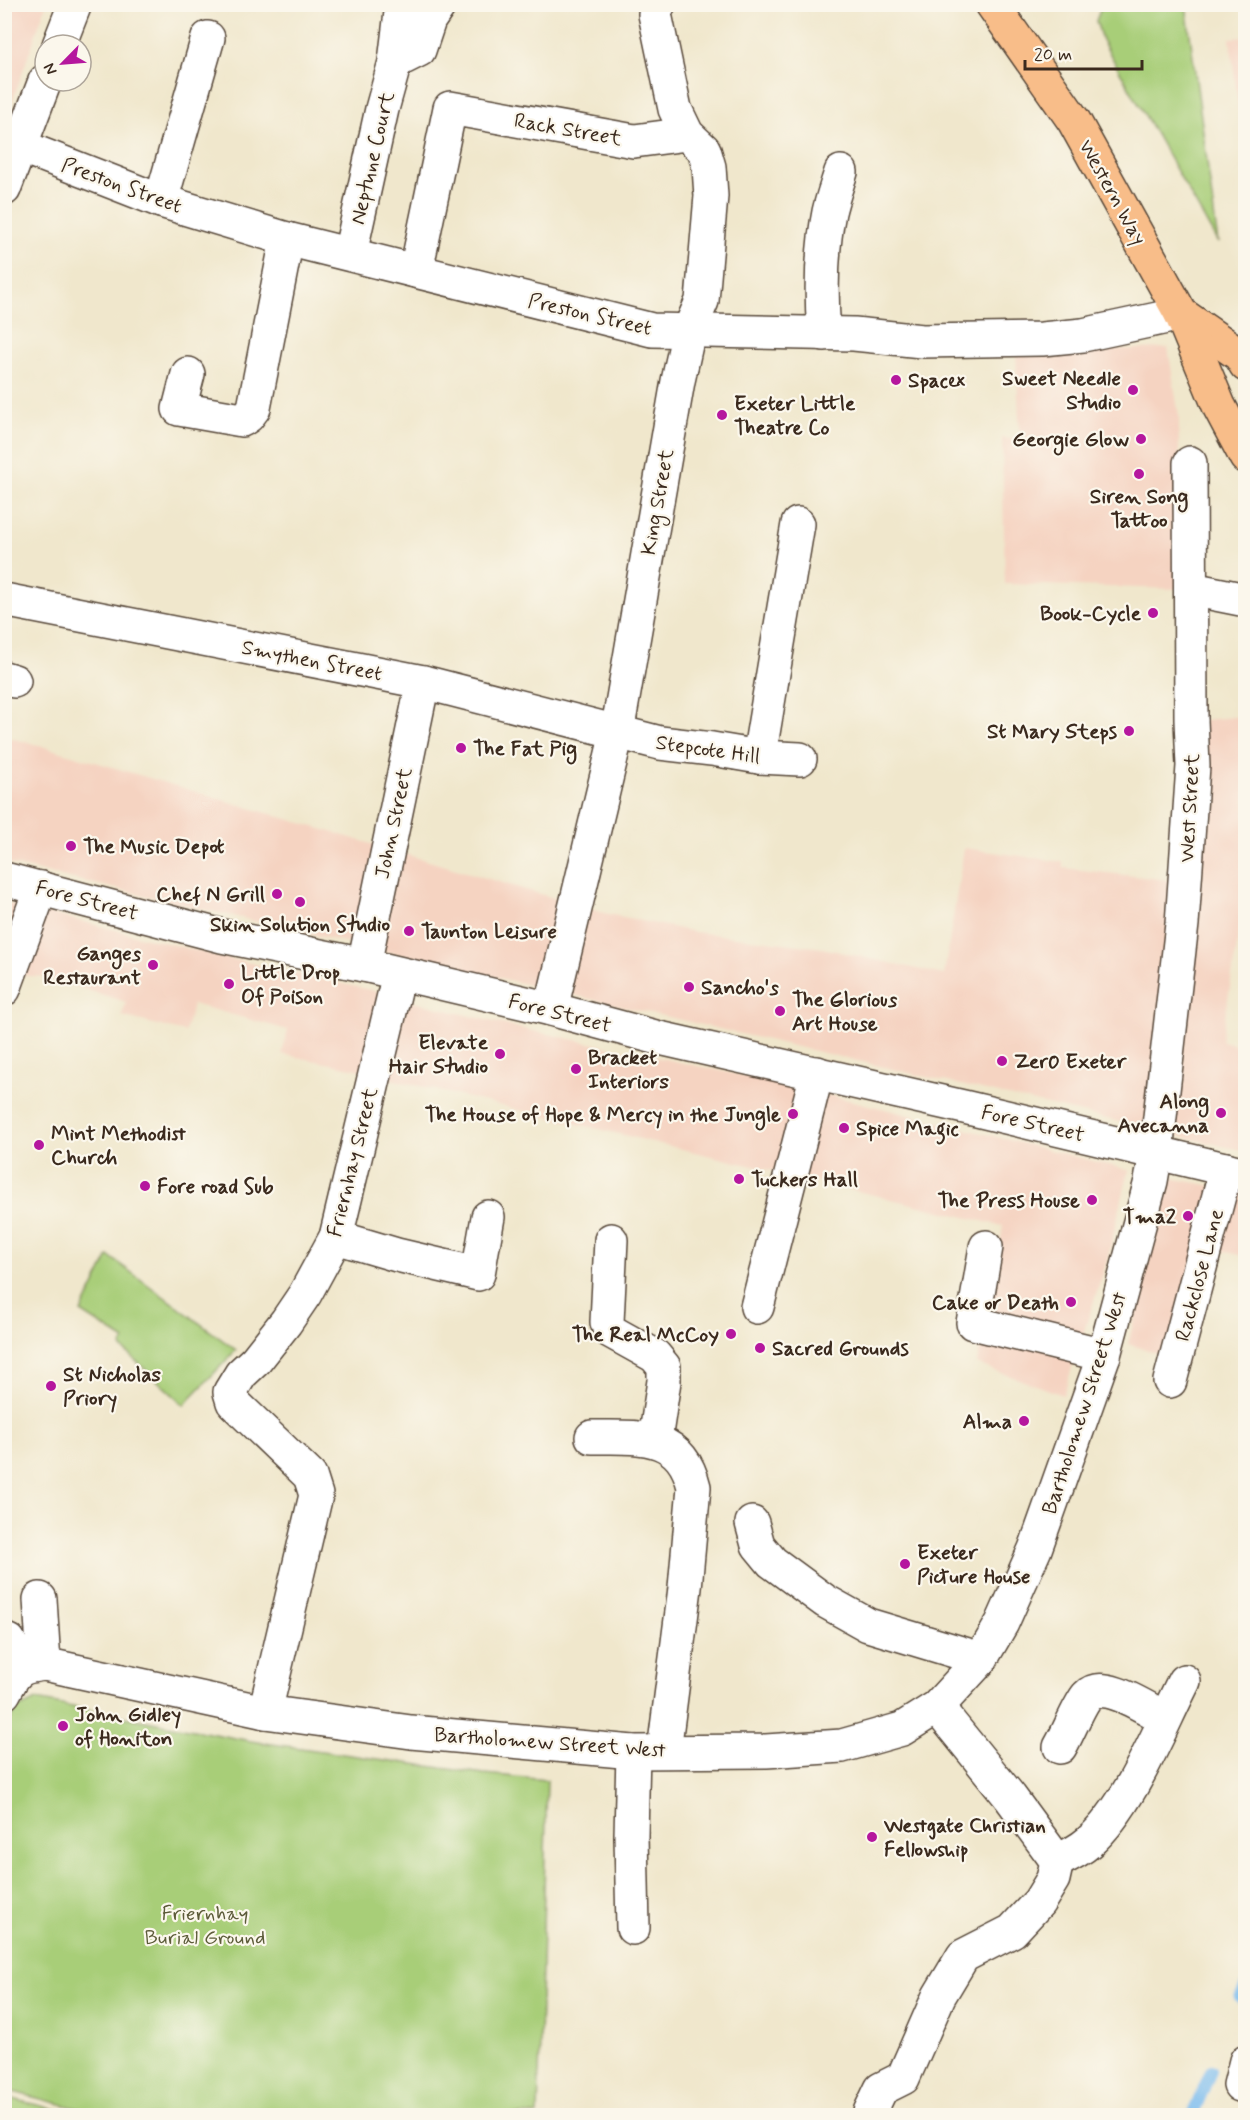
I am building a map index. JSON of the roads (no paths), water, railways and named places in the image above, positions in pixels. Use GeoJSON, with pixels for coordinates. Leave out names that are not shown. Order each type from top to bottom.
{"type":"FeatureCollection","features":[{"type":"Feature","properties":{"kind":"main road","name":"Western Way"},"geometry":{"type":"LineString","coordinates":[[1004,9],[1074,122],[1181,314],[1240,355],[1245,365]]}},
{"type":"Feature","properties":{"kind":"main road"},"geometry":{"type":"LineString","coordinates":[[1181,314],[1219,406],[1245,457]]}},
{"type":"Feature","properties":{"kind":"street"},"geometry":{"type":"LineString","coordinates":[[64,33],[75,4]]}},
{"type":"Feature","properties":{"kind":"street","name":"Neptune Court"},"geometry":{"type":"LineString","coordinates":[[350,254],[382,109],[395,62],[402,4]]}},
{"type":"Feature","properties":{"kind":"street"},"geometry":{"type":"LineString","coordinates":[[395,62],[419,50],[429,20],[440,5]]}},
{"type":"Feature","properties":{"kind":"street","name":"King Street"},"geometry":{"type":"LineString","coordinates":[[552,1010],[617,733],[675,393],[689,331],[702,301],[711,196],[709,167],[704,150],[687,134],[675,109],[655,14],[656,5]]}},
{"type":"Feature","properties":{"kind":"street"},"geometry":{"type":"LineString","coordinates":[[161,201],[208,38]]}},
{"type":"Feature","properties":{"kind":"street"},"geometry":{"type":"LineString","coordinates":[[4,189],[40,93]]}},
{"type":"Feature","properties":{"kind":"street","name":"Rack Street"},"geometry":{"type":"LineString","coordinates":[[416,271],[450,108],[634,141],[687,134]]}},
{"type":"Feature","properties":{"kind":"street","name":"Preston Street"},"geometry":{"type":"LineString","coordinates":[[20,146],[161,201],[287,239],[604,320],[652,330],[854,334],[922,341],[1042,339],[1083,335],[1181,314]]}},
{"type":"Feature","properties":{"kind":"street"},"geometry":{"type":"LineString","coordinates":[[824,334],[822,304],[825,240],[829,212],[841,172]]}},
{"type":"Feature","properties":{"kind":"street"},"geometry":{"type":"LineString","coordinates":[[188,374],[179,409],[242,420],[254,408],[287,239]]}},
{"type":"Feature","properties":{"kind":"street","name":"West Street"},"geometry":{"type":"LineString","coordinates":[[1171,1156],[1182,924],[1193,766],[1190,463]]}},
{"type":"Feature","properties":{"kind":"street"},"geometry":{"type":"LineString","coordinates":[[759,758],[798,524]]}},
{"type":"Feature","properties":{"kind":"street"},"geometry":{"type":"LineString","coordinates":[[1191,589],[1245,600]]}},
{"type":"Feature","properties":{"kind":"street","name":"Smythen Street"},"geometry":{"type":"LineString","coordinates":[[4,600],[423,682],[617,733]]}},
{"type":"Feature","properties":{"kind":"street","name":"John Street"},"geometry":{"type":"LineString","coordinates":[[364,965],[423,682]]}},
{"type":"Feature","properties":{"kind":"street","name":"Stepcote Hill"},"geometry":{"type":"LineString","coordinates":[[617,733],[660,743],[712,749],[759,758],[800,759]]}},
{"type":"Feature","properties":{"kind":"street","name":"Fore Street"},"geometry":{"type":"LineString","coordinates":[[4,879],[222,936],[364,965],[655,1037],[1236,1172]]}},
{"type":"Feature","properties":{"kind":"street"},"geometry":{"type":"LineString","coordinates":[[4,990],[40,888]]}},
{"type":"Feature","properties":{"kind":"street","name":"Friernhay Street"},"geometry":{"type":"LineString","coordinates":[[265,1712],[316,1495],[310,1476],[233,1402],[230,1392],[241,1374],[256,1360],[305,1294],[336,1237],[399,974]]}},
{"type":"Feature","properties":{"kind":"street"},"geometry":{"type":"LineString","coordinates":[[757,1307],[817,1073]]}},
{"type":"Feature","properties":{"kind":"street","name":"Bartholomew Street West"},"geometry":{"type":"LineString","coordinates":[[34,1665],[265,1712],[411,1732],[648,1751],[766,1751],[842,1746],[902,1729],[937,1707],[981,1659],[1002,1623],[1035,1549],[1104,1355],[1151,1181],[1171,1156]]}},
{"type":"Feature","properties":{"kind":"street","name":"Rackclose Lane"},"geometry":{"type":"LineString","coordinates":[[1170,1381],[1236,1172]]}},
{"type":"Feature","properties":{"kind":"street"},"geometry":{"type":"LineString","coordinates":[[336,1237],[397,1255],[478,1274],[488,1217]]}},
{"type":"Feature","properties":{"kind":"street"},"geometry":{"type":"LineString","coordinates":[[611,1240],[606,1322],[610,1331],[655,1356],[664,1366],[664,1381],[655,1440]]}},
{"type":"Feature","properties":{"kind":"street"},"geometry":{"type":"LineString","coordinates":[[986,1246],[973,1323],[1104,1355]]}},
{"type":"Feature","properties":{"kind":"street"},"geometry":{"type":"LineString","coordinates":[[592,1437],[637,1437],[663,1443],[683,1460],[690,1472],[694,1488],[685,1588],[631,1836],[633,1928]]}},
{"type":"Feature","properties":{"kind":"street"},"geometry":{"type":"LineString","coordinates":[[752,1522],[758,1545],[772,1562],[825,1601],[868,1625],[981,1659]]}},
{"type":"Feature","properties":{"kind":"street"},"geometry":{"type":"LineString","coordinates":[[34,1665],[40,1599]]}},
{"type":"Feature","properties":{"kind":"street"},"geometry":{"type":"LineString","coordinates":[[4,1639],[34,1665]]}},
{"type":"Feature","properties":{"kind":"street"},"geometry":{"type":"LineString","coordinates":[[4,1693],[14,1674],[34,1665]]}},
{"type":"Feature","properties":{"kind":"street"},"geometry":{"type":"LineString","coordinates":[[870,2115],[881,2089],[903,2078],[939,1996],[963,1956],[1012,1930],[1040,1902],[1053,1879],[1057,1861],[1088,1843],[1105,1825],[1127,1795],[1184,1681]]}},
{"type":"Feature","properties":{"kind":"street"},"geometry":{"type":"LineString","coordinates":[[1060,1748],[1087,1696],[1098,1690],[1114,1692],[1165,1718]]}},
{"type":"Feature","properties":{"kind":"street"},"geometry":{"type":"LineString","coordinates":[[937,1707],[1010,1797],[1057,1861]]}},
{"type":"Feature","properties":{"kind":"street"},"geometry":{"type":"LineString","coordinates":[[1245,2061],[1240,2085],[1245,2086]]}},
{"type":"Feature","properties":{"kind":"waterway"},"geometry":{"type":"LineString","coordinates":[[1240,1998],[1246,1986]]}},
{"type":"Feature","properties":{"kind":"waterway"},"geometry":{"type":"LineString","coordinates":[[1192,2116],[1211,2071]]}},
{"type":"Feature","properties":{"kind":"place","name":"Spacex"},"geometry":{"type":"Point","coordinates":[896,380]}},
{"type":"Feature","properties":{"kind":"place","name":"Sweet Needle Studio"},"geometry":{"type":"Point","coordinates":[1133,390]}},
{"type":"Feature","properties":{"kind":"place","name":"Exeter Little Theatre Co"},"geometry":{"type":"Point","coordinates":[722,415]}},
{"type":"Feature","properties":{"kind":"place","name":"Georgie Glow"},"geometry":{"type":"Point","coordinates":[1141,439]}},
{"type":"Feature","properties":{"kind":"place","name":"Siren Song Tattoo"},"geometry":{"type":"Point","coordinates":[1139,474]}},
{"type":"Feature","properties":{"kind":"place","name":"Book-Cycle"},"geometry":{"type":"Point","coordinates":[1153,613]}},
{"type":"Feature","properties":{"kind":"place","name":"St Mary Steps"},"geometry":{"type":"Point","coordinates":[1129,731]}},
{"type":"Feature","properties":{"kind":"place","name":"The Fat Pig"},"geometry":{"type":"Point","coordinates":[461,748]}},
{"type":"Feature","properties":{"kind":"place","name":"The Music Depot"},"geometry":{"type":"Point","coordinates":[71,846]}},
{"type":"Feature","properties":{"kind":"place","name":"Chef N Grill"},"geometry":{"type":"Point","coordinates":[277,894]}},
{"type":"Feature","properties":{"kind":"place","name":"Skin Solution Studio"},"geometry":{"type":"Point","coordinates":[300,902]}},
{"type":"Feature","properties":{"kind":"place","name":"Taunton Leisure"},"geometry":{"type":"Point","coordinates":[409,931]}},
{"type":"Feature","properties":{"kind":"place","name":"Ganges Restaurant"},"geometry":{"type":"Point","coordinates":[153,965]}},
{"type":"Feature","properties":{"kind":"place","name":"Little Drop Of Poison"},"geometry":{"type":"Point","coordinates":[229,984]}},
{"type":"Feature","properties":{"kind":"place","name":"Sancho's"},"geometry":{"type":"Point","coordinates":[689,987]}},
{"type":"Feature","properties":{"kind":"place","name":"The Glorious Art House"},"geometry":{"type":"Point","coordinates":[780,1011]}},
{"type":"Feature","properties":{"kind":"place","name":"Elevate Hair Studio"},"geometry":{"type":"Point","coordinates":[500,1054]}},
{"type":"Feature","properties":{"kind":"place","name":"Zer0 Exeter"},"geometry":{"type":"Point","coordinates":[1002,1061]}},
{"type":"Feature","properties":{"kind":"place","name":"Bracket Interiors"},"geometry":{"type":"Point","coordinates":[576,1069]}},
{"type":"Feature","properties":{"kind":"place","name":"Along Avecanna"},"geometry":{"type":"Point","coordinates":[1221,1113]}},
{"type":"Feature","properties":{"kind":"place","name":"The House of Hope & Mercy in the Jungle"},"geometry":{"type":"Point","coordinates":[793,1114]}},
{"type":"Feature","properties":{"kind":"place","name":"Spice Magic"},"geometry":{"type":"Point","coordinates":[844,1128]}},
{"type":"Feature","properties":{"kind":"place","name":"Mint Methodist Church"},"geometry":{"type":"Point","coordinates":[39,1145]}},
{"type":"Feature","properties":{"kind":"place","name":"Tuckers Hall"},"geometry":{"type":"Point","coordinates":[739,1179]}},
{"type":"Feature","properties":{"kind":"place","name":"Fore road Sub"},"geometry":{"type":"Point","coordinates":[145,1186]}},
{"type":"Feature","properties":{"kind":"place","name":"The Press House"},"geometry":{"type":"Point","coordinates":[1092,1200]}},
{"type":"Feature","properties":{"kind":"place","name":"Tma2"},"geometry":{"type":"Point","coordinates":[1188,1216]}},
{"type":"Feature","properties":{"kind":"place","name":"Cake or Death"},"geometry":{"type":"Point","coordinates":[1071,1302]}},
{"type":"Feature","properties":{"kind":"place","name":"The Real McCoy"},"geometry":{"type":"Point","coordinates":[731,1334]}},
{"type":"Feature","properties":{"kind":"place","name":"Sacred Grounds"},"geometry":{"type":"Point","coordinates":[760,1348]}},
{"type":"Feature","properties":{"kind":"place","name":"St Nicholas Priory"},"geometry":{"type":"Point","coordinates":[51,1386]}},
{"type":"Feature","properties":{"kind":"place","name":"Alma"},"geometry":{"type":"Point","coordinates":[1024,1421]}},
{"type":"Feature","properties":{"kind":"place","name":"Exeter Picture House"},"geometry":{"type":"Point","coordinates":[905,1564]}},
{"type":"Feature","properties":{"kind":"place","name":"John Gidley of Honiton"},"geometry":{"type":"Point","coordinates":[63,1726]}},
{"type":"Feature","properties":{"kind":"place","name":"Westgate Christian Fellowship"},"geometry":{"type":"Point","coordinates":[872,1837]}},
{"type":"Feature","properties":{"kind":"park label","name":"Friernhay Burial Ground"},"geometry":{"type":"Point","coordinates":[205,1925]}}]}
